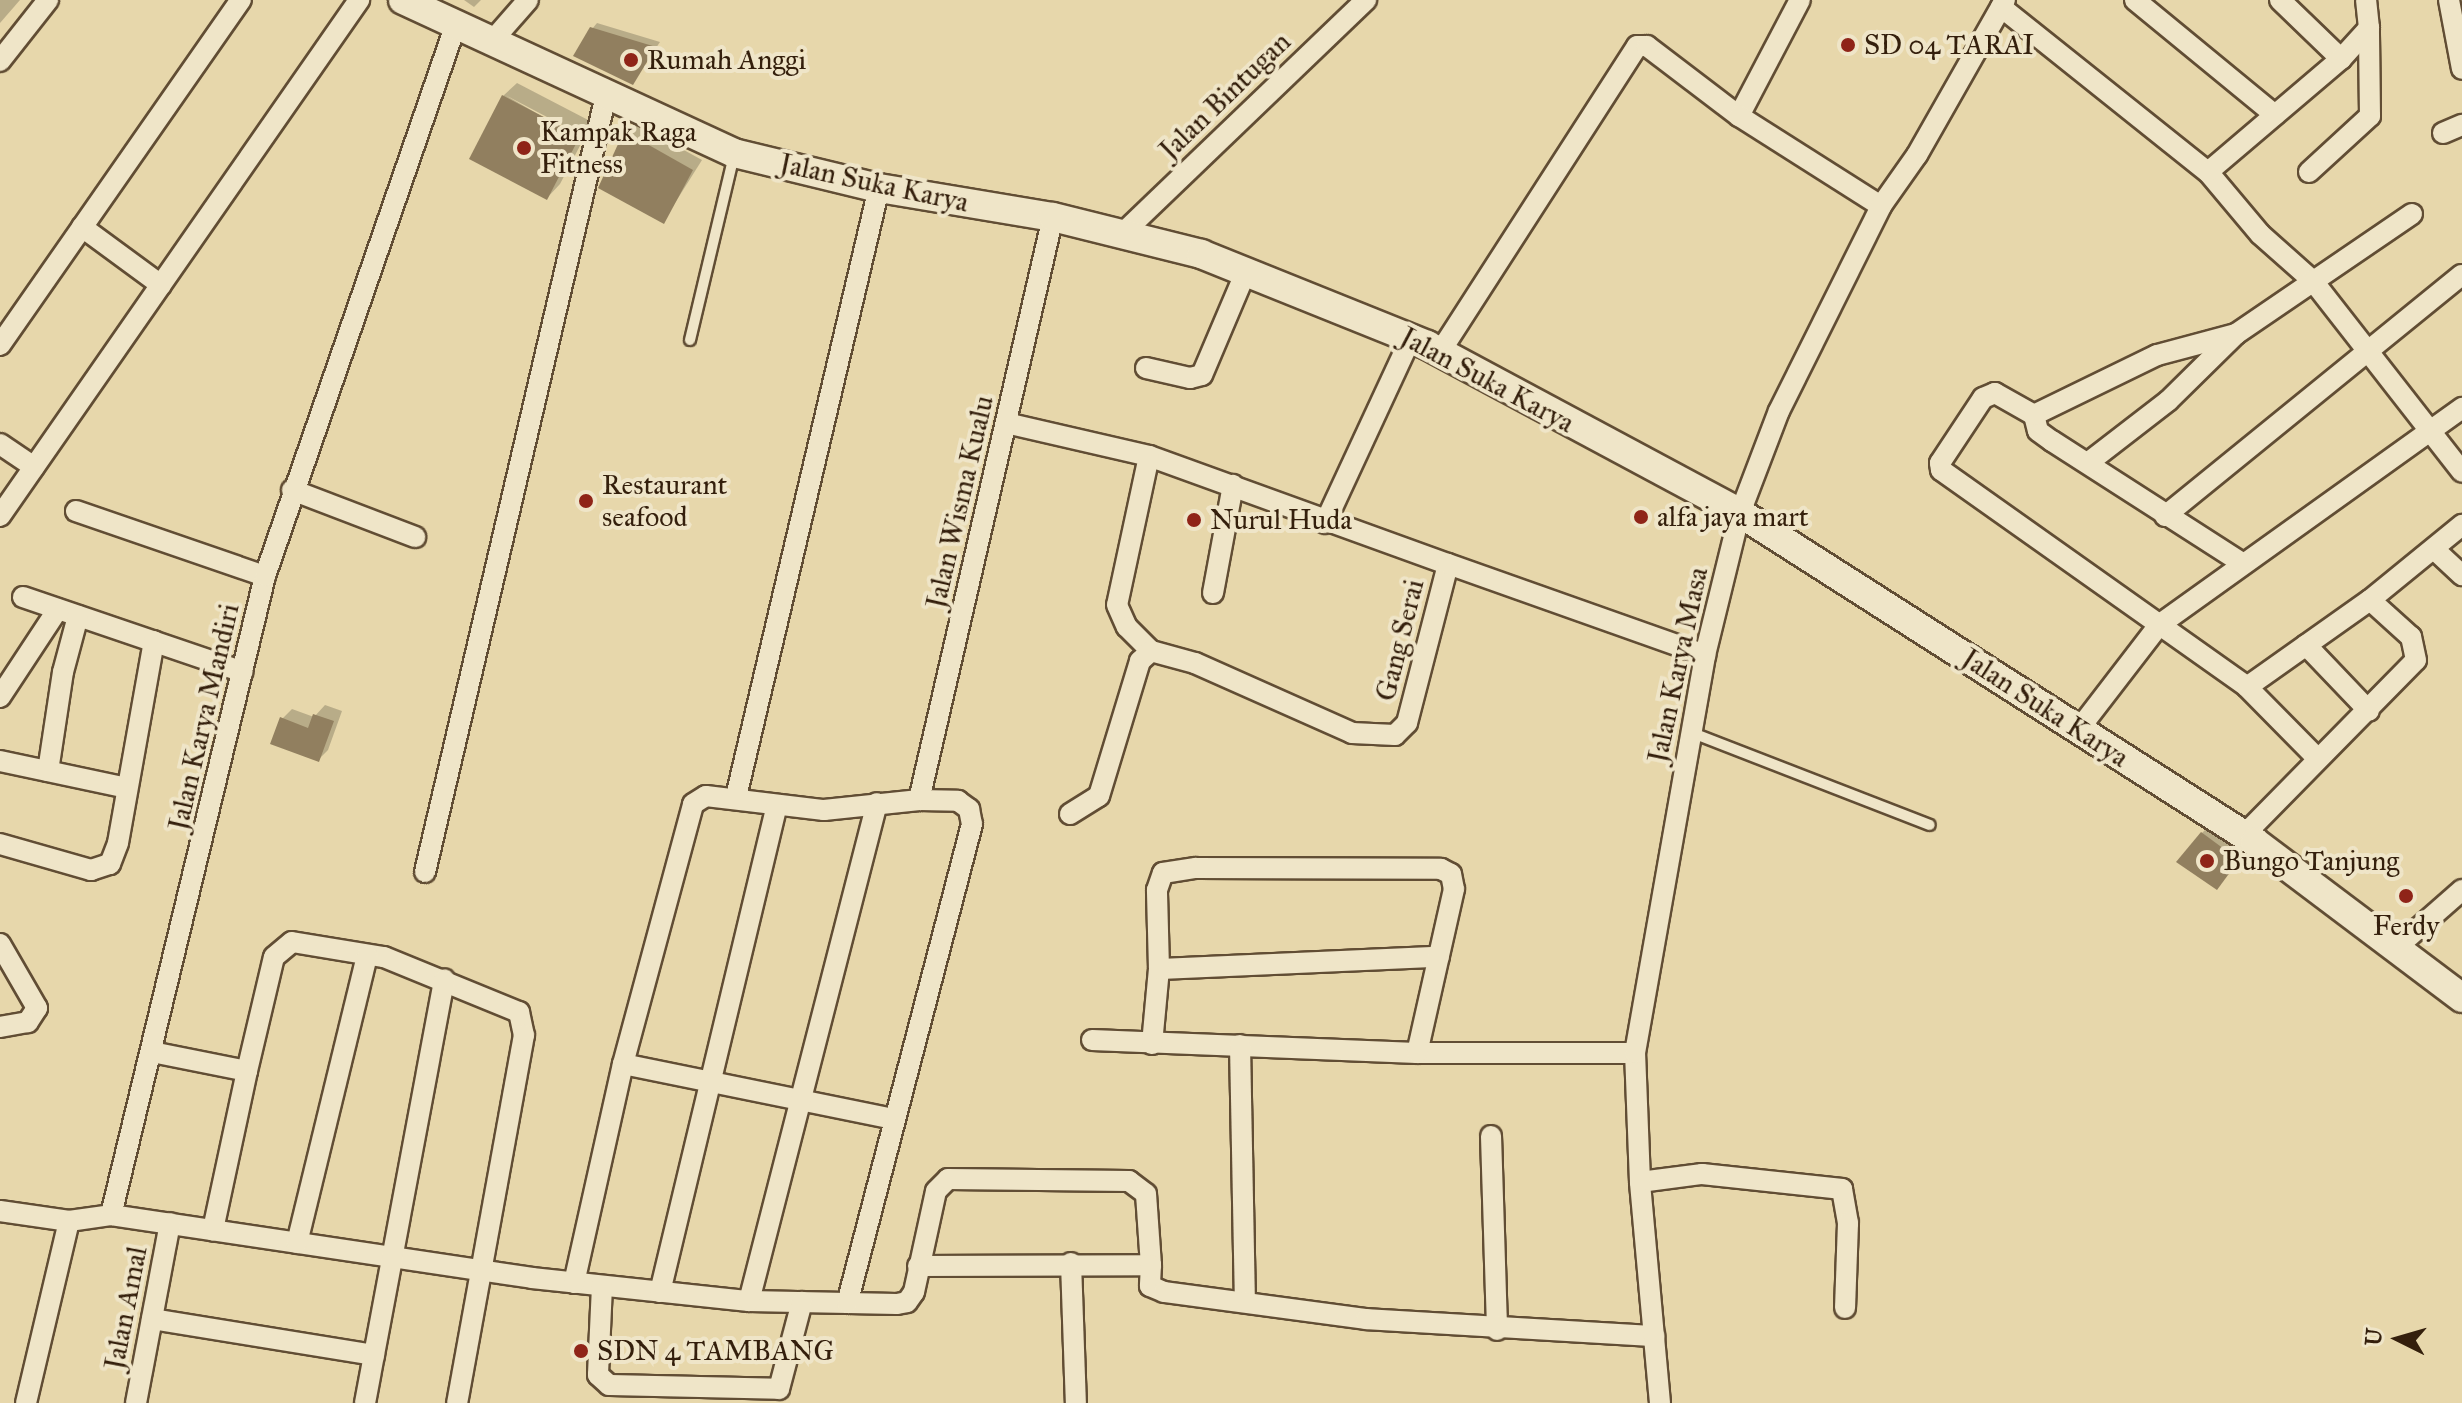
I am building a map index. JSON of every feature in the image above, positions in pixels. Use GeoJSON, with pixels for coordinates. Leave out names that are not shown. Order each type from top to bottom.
{"type":"FeatureCollection","features":[{"type":"Feature","properties":{"kind":"main road","name":"Jalan Suka Karya"},"geometry":{"type":"LineString","coordinates":[[403,0],[607,91],[734,153],[879,188],[1053,217],[1123,233],[1247,269],[1440,352],[1740,513],[2244,835],[2462,998]]}},
{"type":"Feature","properties":{"kind":"street"},"geometry":{"type":"LineString","coordinates":[[0,61],[48,0]]}},
{"type":"Feature","properties":{"kind":"street"},"geometry":{"type":"LineString","coordinates":[[0,345],[241,0]]}},
{"type":"Feature","properties":{"kind":"street"},"geometry":{"type":"LineString","coordinates":[[0,516],[359,0]]}},
{"type":"Feature","properties":{"kind":"street"},"geometry":{"type":"LineString","coordinates":[[493,40],[528,0]]}},
{"type":"Feature","properties":{"kind":"street","name":"Jalan Bintugan"},"geometry":{"type":"LineString","coordinates":[[1123,233],[1366,0]]}},
{"type":"Feature","properties":{"kind":"street"},"geometry":{"type":"LineString","coordinates":[[1739,116],[1800,0]]}},
{"type":"Feature","properties":{"kind":"street"},"geometry":{"type":"LineString","coordinates":[[2135,0],[2275,115]]}},
{"type":"Feature","properties":{"kind":"street"},"geometry":{"type":"LineString","coordinates":[[2280,0],[2341,59]]}},
{"type":"Feature","properties":{"kind":"street"},"geometry":{"type":"LineString","coordinates":[[2309,172],[2370,116],[2366,0]]}},
{"type":"Feature","properties":{"kind":"street"},"geometry":{"type":"LineString","coordinates":[[2449,0],[2462,69]]}},
{"type":"Feature","properties":{"kind":"street"},"geometry":{"type":"LineString","coordinates":[[2003,4],[2208,172],[2260,234],[2313,281],[2462,472]]}},
{"type":"Feature","properties":{"kind":"street","name":"Jalan Karya Masa"},"geometry":{"type":"LineString","coordinates":[[1660,1403],[1640,1182],[1635,1053],[1705,655],[1740,513],[1779,411],[1881,206],[1917,155],[2003,4]]}},
{"type":"Feature","properties":{"kind":"street","name":"Jalan Karya Mandiri"},"geometry":{"type":"LineString","coordinates":[[111,1215],[265,576],[292,490],[456,24]]}},
{"type":"Feature","properties":{"kind":"street"},"geometry":{"type":"LineString","coordinates":[[2208,172],[2341,59],[2369,28]]}},
{"type":"Feature","properties":{"kind":"street"},"geometry":{"type":"LineString","coordinates":[[1440,352],[1634,47],[1647,46],[1739,116],[1881,206]]}},
{"type":"Feature","properties":{"kind":"street"},"geometry":{"type":"LineString","coordinates":[[425,872],[607,91]]}},
{"type":"Feature","properties":{"kind":"street"},"geometry":{"type":"LineString","coordinates":[[2443,133],[2462,125]]}},
{"type":"Feature","properties":{"kind":"street"},"geometry":{"type":"LineString","coordinates":[[736,797],[879,188]]}},
{"type":"Feature","properties":{"kind":"street"},"geometry":{"type":"LineString","coordinates":[[2089,462],[2168,401],[2236,334],[2412,214]]}},
{"type":"Feature","properties":{"kind":"street","name":"Jalan Wisma Kualu"},"geometry":{"type":"LineString","coordinates":[[919,800],[1053,217]]}},
{"type":"Feature","properties":{"kind":"street"},"geometry":{"type":"LineString","coordinates":[[82,227],[161,285]]}},
{"type":"Feature","properties":{"kind":"street"},"geometry":{"type":"LineString","coordinates":[[1146,368],[1190,378],[1202,375],[1247,269]]}},
{"type":"Feature","properties":{"kind":"street"},"geometry":{"type":"LineString","coordinates":[[2165,516],[2462,275]]}},
{"type":"Feature","properties":{"kind":"street"},"geometry":{"type":"LineString","coordinates":[[2034,415],[2157,355],[2236,334]]}},
{"type":"Feature","properties":{"kind":"street"},"geometry":{"type":"LineString","coordinates":[[1325,523],[1411,338]]}},
{"type":"Feature","properties":{"kind":"street"},"geometry":{"type":"LineString","coordinates":[[2242,563],[2038,431],[2034,415],[1995,393],[1983,398],[1940,463],[1941,470],[2247,687],[2316,757]]}},
{"type":"Feature","properties":{"kind":"street"},"geometry":{"type":"LineString","coordinates":[[2079,729],[2159,625],[2242,563],[2430,434],[2462,408]]}},
{"type":"Feature","properties":{"kind":"street"},"geometry":{"type":"LineString","coordinates":[[1006,423],[1149,456],[1233,485],[1325,523],[1448,564]]}},
{"type":"Feature","properties":{"kind":"street"},"geometry":{"type":"LineString","coordinates":[[0,444],[34,467]]}},
{"type":"Feature","properties":{"kind":"street"},"geometry":{"type":"LineString","coordinates":[[1070,814],[1099,796],[1140,661],[1151,651],[1127,627],[1117,605],[1149,456]]}},
{"type":"Feature","properties":{"kind":"street"},"geometry":{"type":"LineString","coordinates":[[1213,593],[1233,485]]}},
{"type":"Feature","properties":{"kind":"street"},"geometry":{"type":"LineString","coordinates":[[292,490],[415,537]]}},
{"type":"Feature","properties":{"kind":"street"},"geometry":{"type":"LineString","coordinates":[[76,511],[265,576]]}},
{"type":"Feature","properties":{"kind":"street"},"geometry":{"type":"LineString","coordinates":[[2247,687],[2370,600],[2462,525]]}},
{"type":"Feature","properties":{"kind":"street"},"geometry":{"type":"LineString","coordinates":[[2435,550],[2462,575]]}},
{"type":"Feature","properties":{"kind":"street","name":"Gang Serai"},"geometry":{"type":"LineString","coordinates":[[1151,651],[1195,663],[1352,733],[1395,735],[1407,723],[1448,564],[1705,655]]}},
{"type":"Feature","properties":{"kind":"street"},"geometry":{"type":"LineString","coordinates":[[23,597],[243,672]]}},
{"type":"Feature","properties":{"kind":"street"},"geometry":{"type":"LineString","coordinates":[[2244,835],[2316,757],[2369,711],[2416,660],[2411,637],[2370,600]]}},
{"type":"Feature","properties":{"kind":"street"},"geometry":{"type":"LineString","coordinates":[[0,697],[58,609]]}},
{"type":"Feature","properties":{"kind":"street"},"geometry":{"type":"LineString","coordinates":[[48,771],[63,672],[78,616]]}},
{"type":"Feature","properties":{"kind":"street"},"geometry":{"type":"LineString","coordinates":[[0,844],[103,870],[116,850],[154,641]]}},
{"type":"Feature","properties":{"kind":"street"},"geometry":{"type":"LineString","coordinates":[[2306,645],[2369,711]]}},
{"type":"Feature","properties":{"kind":"street"},"geometry":{"type":"LineString","coordinates":[[0,761],[127,788]]}},
{"type":"Feature","properties":{"kind":"street"},"geometry":{"type":"LineString","coordinates":[[574,1283],[623,1064],[689,809],[706,796],[736,797],[776,807],[824,810],[919,800],[958,801],[969,809],[972,824],[847,1303]]}},
{"type":"Feature","properties":{"kind":"street"},"geometry":{"type":"LineString","coordinates":[[749,1301],[877,803]]}},
{"type":"Feature","properties":{"kind":"street"},"geometry":{"type":"LineString","coordinates":[[660,1292],[776,807]]}},
{"type":"Feature","properties":{"kind":"street"},"geometry":{"type":"LineString","coordinates":[[1152,1044],[1159,969],[1157,887],[1163,873],[1177,869],[1441,869],[1451,874],[1454,889],[1417,1053]]}},
{"type":"Feature","properties":{"kind":"street"},"geometry":{"type":"LineString","coordinates":[[2396,948],[2462,890]]}},
{"type":"Feature","properties":{"kind":"street"},"geometry":{"type":"LineString","coordinates":[[213,1230],[247,1071],[278,949],[305,942],[367,955],[444,979],[513,1006],[524,1026],[457,1403]]}},
{"type":"Feature","properties":{"kind":"street"},"geometry":{"type":"LineString","coordinates":[[0,944],[37,1008],[28,1022],[0,1027]]}},
{"type":"Feature","properties":{"kind":"street"},"geometry":{"type":"LineString","coordinates":[[297,1243],[367,955]]}},
{"type":"Feature","properties":{"kind":"street"},"geometry":{"type":"LineString","coordinates":[[1159,969],[1439,957]]}},
{"type":"Feature","properties":{"kind":"street"},"geometry":{"type":"LineString","coordinates":[[365,1403],[444,979]]}},
{"type":"Feature","properties":{"kind":"street"},"geometry":{"type":"LineString","coordinates":[[1092,1040],[1417,1053],[1635,1053]]}},
{"type":"Feature","properties":{"kind":"street"},"geometry":{"type":"LineString","coordinates":[[1240,1045],[1245,1302]]}},
{"type":"Feature","properties":{"kind":"street"},"geometry":{"type":"LineString","coordinates":[[152,1052],[247,1071]]}},
{"type":"Feature","properties":{"kind":"street"},"geometry":{"type":"LineString","coordinates":[[623,1064],[893,1119]]}},
{"type":"Feature","properties":{"kind":"street"},"geometry":{"type":"LineString","coordinates":[[1491,1136],[1497,1330]]}},
{"type":"Feature","properties":{"kind":"street"},"geometry":{"type":"LineString","coordinates":[[1640,1182],[1702,1174],[1842,1189],[1848,1223],[1845,1308]]}},
{"type":"Feature","properties":{"kind":"street"},"geometry":{"type":"LineString","coordinates":[[0,1211],[69,1221],[111,1215],[480,1271],[749,1301],[907,1302],[936,1191],[959,1176],[1137,1183],[1148,1200],[1149,1282],[1158,1291],[1497,1330],[1655,1336]]}},
{"type":"Feature","properties":{"kind":"street"},"geometry":{"type":"LineString","coordinates":[[26,1403],[69,1221]]}},
{"type":"Feature","properties":{"kind":"street","name":"Jalan Amal"},"geometry":{"type":"LineString","coordinates":[[139,1403],[170,1223]]}},
{"type":"Feature","properties":{"kind":"street"},"geometry":{"type":"LineString","coordinates":[[1071,1263],[1076,1403]]}},
{"type":"Feature","properties":{"kind":"street"},"geometry":{"type":"LineString","coordinates":[[918,1266],[1151,1265]]}},
{"type":"Feature","properties":{"kind":"street"},"geometry":{"type":"LineString","coordinates":[[602,1286],[598,1375],[609,1385],[779,1389],[802,1302]]}},
{"type":"Feature","properties":{"kind":"street"},"geometry":{"type":"LineString","coordinates":[[152,1319],[374,1355]]}},
{"type":"Feature","properties":{"kind":"lane"},"geometry":{"type":"LineString","coordinates":[[690,340],[734,153]]}},
{"type":"Feature","properties":{"kind":"lane"},"geometry":{"type":"LineString","coordinates":[[1690,732],[1930,825]]}},
{"type":"Feature","properties":{"kind":"building"},"geometry":{"type":"Polygon","coordinates":[[[590,27],[656,47],[633,85],[573,56],[590,27]]]}},
{"type":"Feature","properties":{"kind":"building","name":"Kampak Raga Fitness"},"geometry":{"type":"Polygon","coordinates":[[[502,95],[580,136],[547,200],[469,159],[502,95]]]}},
{"type":"Feature","properties":{"kind":"building"},"geometry":{"type":"Polygon","coordinates":[[[624,131],[693,170],[664,224],[598,188],[624,131]]]}},
{"type":"Feature","properties":{"kind":"building"},"geometry":{"type":"Polygon","coordinates":[[[313,714],[334,721],[319,762],[270,744],[280,717],[308,728],[313,714]]]}},
{"type":"Feature","properties":{"kind":"building","name":"Bungo Tanjung"},"geometry":{"type":"Polygon","coordinates":[[[2201,832],[2239,860],[2217,890],[2176,862],[2201,832]]]}},
{"type":"Feature","properties":{"kind":"place","name":"SD 04 TARAI"},"geometry":{"type":"Point","coordinates":[1848,45]}},
{"type":"Feature","properties":{"kind":"place","name":"Rumah Anggi"},"geometry":{"type":"Point","coordinates":[631,60]}},
{"type":"Feature","properties":{"kind":"place","name":"Kampak Raga Fitness"},"geometry":{"type":"Point","coordinates":[524,148]}},
{"type":"Feature","properties":{"kind":"place","name":"Restaurant seafood"},"geometry":{"type":"Point","coordinates":[586,501]}},
{"type":"Feature","properties":{"kind":"place","name":"alfa jaya mart"},"geometry":{"type":"Point","coordinates":[1641,517]}},
{"type":"Feature","properties":{"kind":"place","name":"Nurul Huda"},"geometry":{"type":"Point","coordinates":[1194,520]}},
{"type":"Feature","properties":{"kind":"place","name":"Bungo Tanjung"},"geometry":{"type":"Point","coordinates":[2207,861]}},
{"type":"Feature","properties":{"kind":"place","name":"Ferdy"},"geometry":{"type":"Point","coordinates":[2406,896]}},
{"type":"Feature","properties":{"kind":"place","name":"SDN 4 TAMBANG"},"geometry":{"type":"Point","coordinates":[581,1351]}}]}
